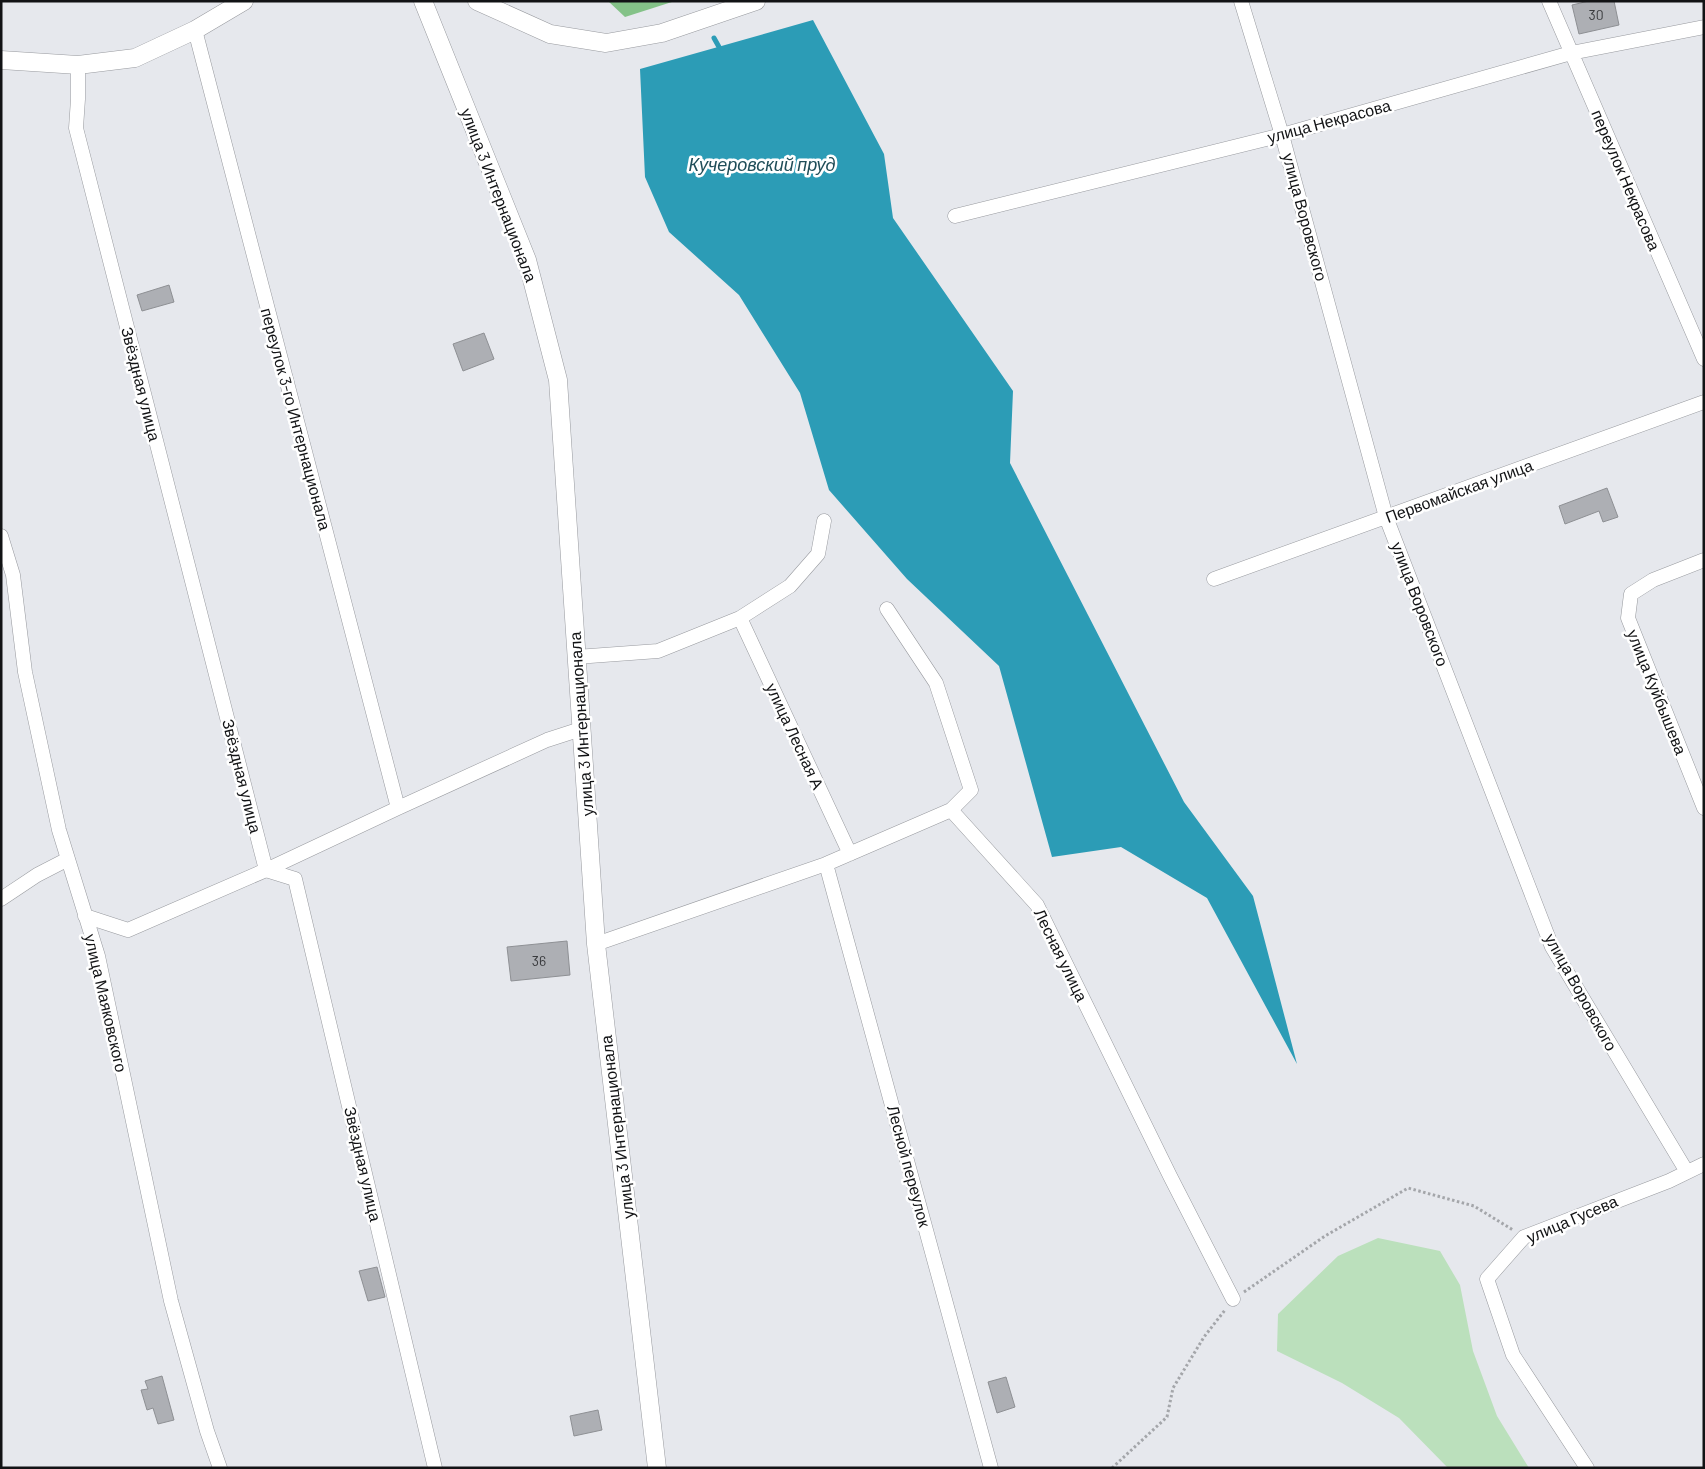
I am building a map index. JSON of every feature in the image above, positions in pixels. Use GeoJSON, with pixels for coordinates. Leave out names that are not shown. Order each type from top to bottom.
{"type":"FeatureCollection","features":[{"type":"Feature","properties":{"kind":"street"},"geometry":{"type":"LineString","coordinates":[[1,60],[78,65],[135,58],[195,30],[244,1]]}},
{"type":"Feature","properties":{"kind":"street","name":"улица 3 Интернационала"},"geometry":{"type":"LineString","coordinates":[[423,1],[527,260],[558,380],[596,944],[657,1468]]}},
{"type":"Feature","properties":{"kind":"street"},"geometry":{"type":"LineString","coordinates":[[476,1],[550,34],[606,43],[662,33],[756,1]]}},
{"type":"Feature","properties":{"kind":"street","name":"улица Воровского"},"geometry":{"type":"LineString","coordinates":[[1241,1],[1282,135],[1386,517],[1552,946],[1687,1172]]}},
{"type":"Feature","properties":{"kind":"street","name":"переулок Некрасова"},"geometry":{"type":"LineString","coordinates":[[1549,1],[1704,358]]}},
{"type":"Feature","properties":{"kind":"street","name":"улица Некрасова"},"geometry":{"type":"LineString","coordinates":[[955,216],[1282,135],[1571,53],[1704,26]]}},
{"type":"Feature","properties":{"kind":"street","name":"переулок 3-го Интернационала"},"geometry":{"type":"LineString","coordinates":[[195,30],[398,808]]}},
{"type":"Feature","properties":{"kind":"street","name":"Звёздная улица"},"geometry":{"type":"LineString","coordinates":[[78,65],[76,128],[266,870],[295,879],[435,1468]]}},
{"type":"Feature","properties":{"kind":"street","name":"Первомайская улица"},"geometry":{"type":"LineString","coordinates":[[1214,579],[1704,402]]}},
{"type":"Feature","properties":{"kind":"street"},"geometry":{"type":"LineString","coordinates":[[576,657],[658,651],[740,618],[790,586],[818,554],[824,521]]}},
{"type":"Feature","properties":{"kind":"street","name":"улица Маяковского"},"geometry":{"type":"LineString","coordinates":[[1,536],[13,575],[24,672],[59,830],[98,956],[171,1301],[207,1431],[220,1468]]}},
{"type":"Feature","properties":{"kind":"street","name":"улица Куйбышева"},"geometry":{"type":"LineString","coordinates":[[1704,560],[1653,580],[1631,594],[1628,618],[1704,808]]}},
{"type":"Feature","properties":{"kind":"street"},"geometry":{"type":"LineString","coordinates":[[596,944],[826,864],[950,810],[971,790],[936,683],[886,609]]}},
{"type":"Feature","properties":{"kind":"street","name":"улица Лесная А"},"geometry":{"type":"LineString","coordinates":[[740,618],[850,854]]}},
{"type":"Feature","properties":{"kind":"street"},"geometry":{"type":"LineString","coordinates":[[85,916],[128,930],[266,870],[548,740],[581,729]]}},
{"type":"Feature","properties":{"kind":"street","name":"Лесная улица"},"geometry":{"type":"LineString","coordinates":[[950,810],[1037,905],[1166,1168],[1233,1299]]}},
{"type":"Feature","properties":{"kind":"street"},"geometry":{"type":"LineString","coordinates":[[1,899],[37,875],[68,859]]}},
{"type":"Feature","properties":{"kind":"street","name":"Лесной переулок"},"geometry":{"type":"LineString","coordinates":[[826,864],[992,1468]]}},
{"type":"Feature","properties":{"kind":"street","name":"улица Гусева"},"geometry":{"type":"LineString","coordinates":[[1587,1468],[1513,1355],[1487,1279],[1524,1237],[1704,1164]]}},
{"type":"Feature","properties":{"kind":"path"},"geometry":{"type":"LineString","coordinates":[[1112,1468],[1167,1417],[1173,1388],[1204,1337],[1233,1299],[1325,1236],[1408,1188],[1474,1206],[1524,1237]]}},
{"type":"Feature","properties":{"kind":"green space"},"geometry":{"type":"Polygon","coordinates":[[[608,1],[675,1],[625,17],[608,1]]]}},
{"type":"Feature","properties":{"kind":"green space"},"geometry":{"type":"Polygon","coordinates":[[[1378,1238],[1440,1251],[1460,1285],[1473,1351],[1497,1416],[1529,1468],[1448,1468],[1399,1418],[1342,1383],[1277,1351],[1278,1314],[1338,1256],[1378,1238]]]}},
{"type":"Feature","properties":{"kind":"water","name":"Кучеровский пруд"},"geometry":{"type":"Polygon","coordinates":[[[813,20],[884,154],[893,218],[1013,391],[1010,463],[1184,802],[1253,896],[1297,1064],[1207,898],[1121,847],[1052,857],[999,666],[907,579],[829,490],[800,393],[739,295],[669,232],[645,177],[640,69],[813,20]]]}},
{"type":"Feature","properties":{"kind":"building"},"geometry":{"type":"Polygon","coordinates":[[[1589,1],[1614,1],[1619,25],[1579,34],[1572,5],[1589,1]]]}},
{"type":"Feature","properties":{"kind":"building"},"geometry":{"type":"Polygon","coordinates":[[[169,285],[174,302],[142,311],[137,295],[169,285]]]}},
{"type":"Feature","properties":{"kind":"building"},"geometry":{"type":"Polygon","coordinates":[[[484,333],[494,359],[463,371],[453,344],[484,333]]]}},
{"type":"Feature","properties":{"kind":"building"},"geometry":{"type":"Polygon","coordinates":[[[1607,488],[1618,517],[1603,522],[1599,511],[1565,524],[1559,506],[1607,488]]]}},
{"type":"Feature","properties":{"kind":"building"},"geometry":{"type":"Polygon","coordinates":[[[567,941],[570,975],[511,981],[507,947],[567,941]]]}},
{"type":"Feature","properties":{"kind":"building"},"geometry":{"type":"Polygon","coordinates":[[[377,1267],[385,1297],[368,1301],[359,1271],[377,1267]]]}},
{"type":"Feature","properties":{"kind":"building"},"geometry":{"type":"Polygon","coordinates":[[[162,1376],[174,1420],[158,1424],[153,1408],[147,1410],[141,1390],[148,1389],[145,1381],[162,1376]]]}},
{"type":"Feature","properties":{"kind":"building"},"geometry":{"type":"Polygon","coordinates":[[[1006,1377],[1015,1407],[997,1413],[988,1382],[1006,1377]]]}},
{"type":"Feature","properties":{"kind":"building"},"geometry":{"type":"Polygon","coordinates":[[[598,1410],[602,1430],[574,1436],[570,1416],[598,1410]]]}},
{"type":"Feature","properties":{"kind":"waterway"},"geometry":{"type":"LineString","coordinates":[[714,38],[719,47]]}}]}
